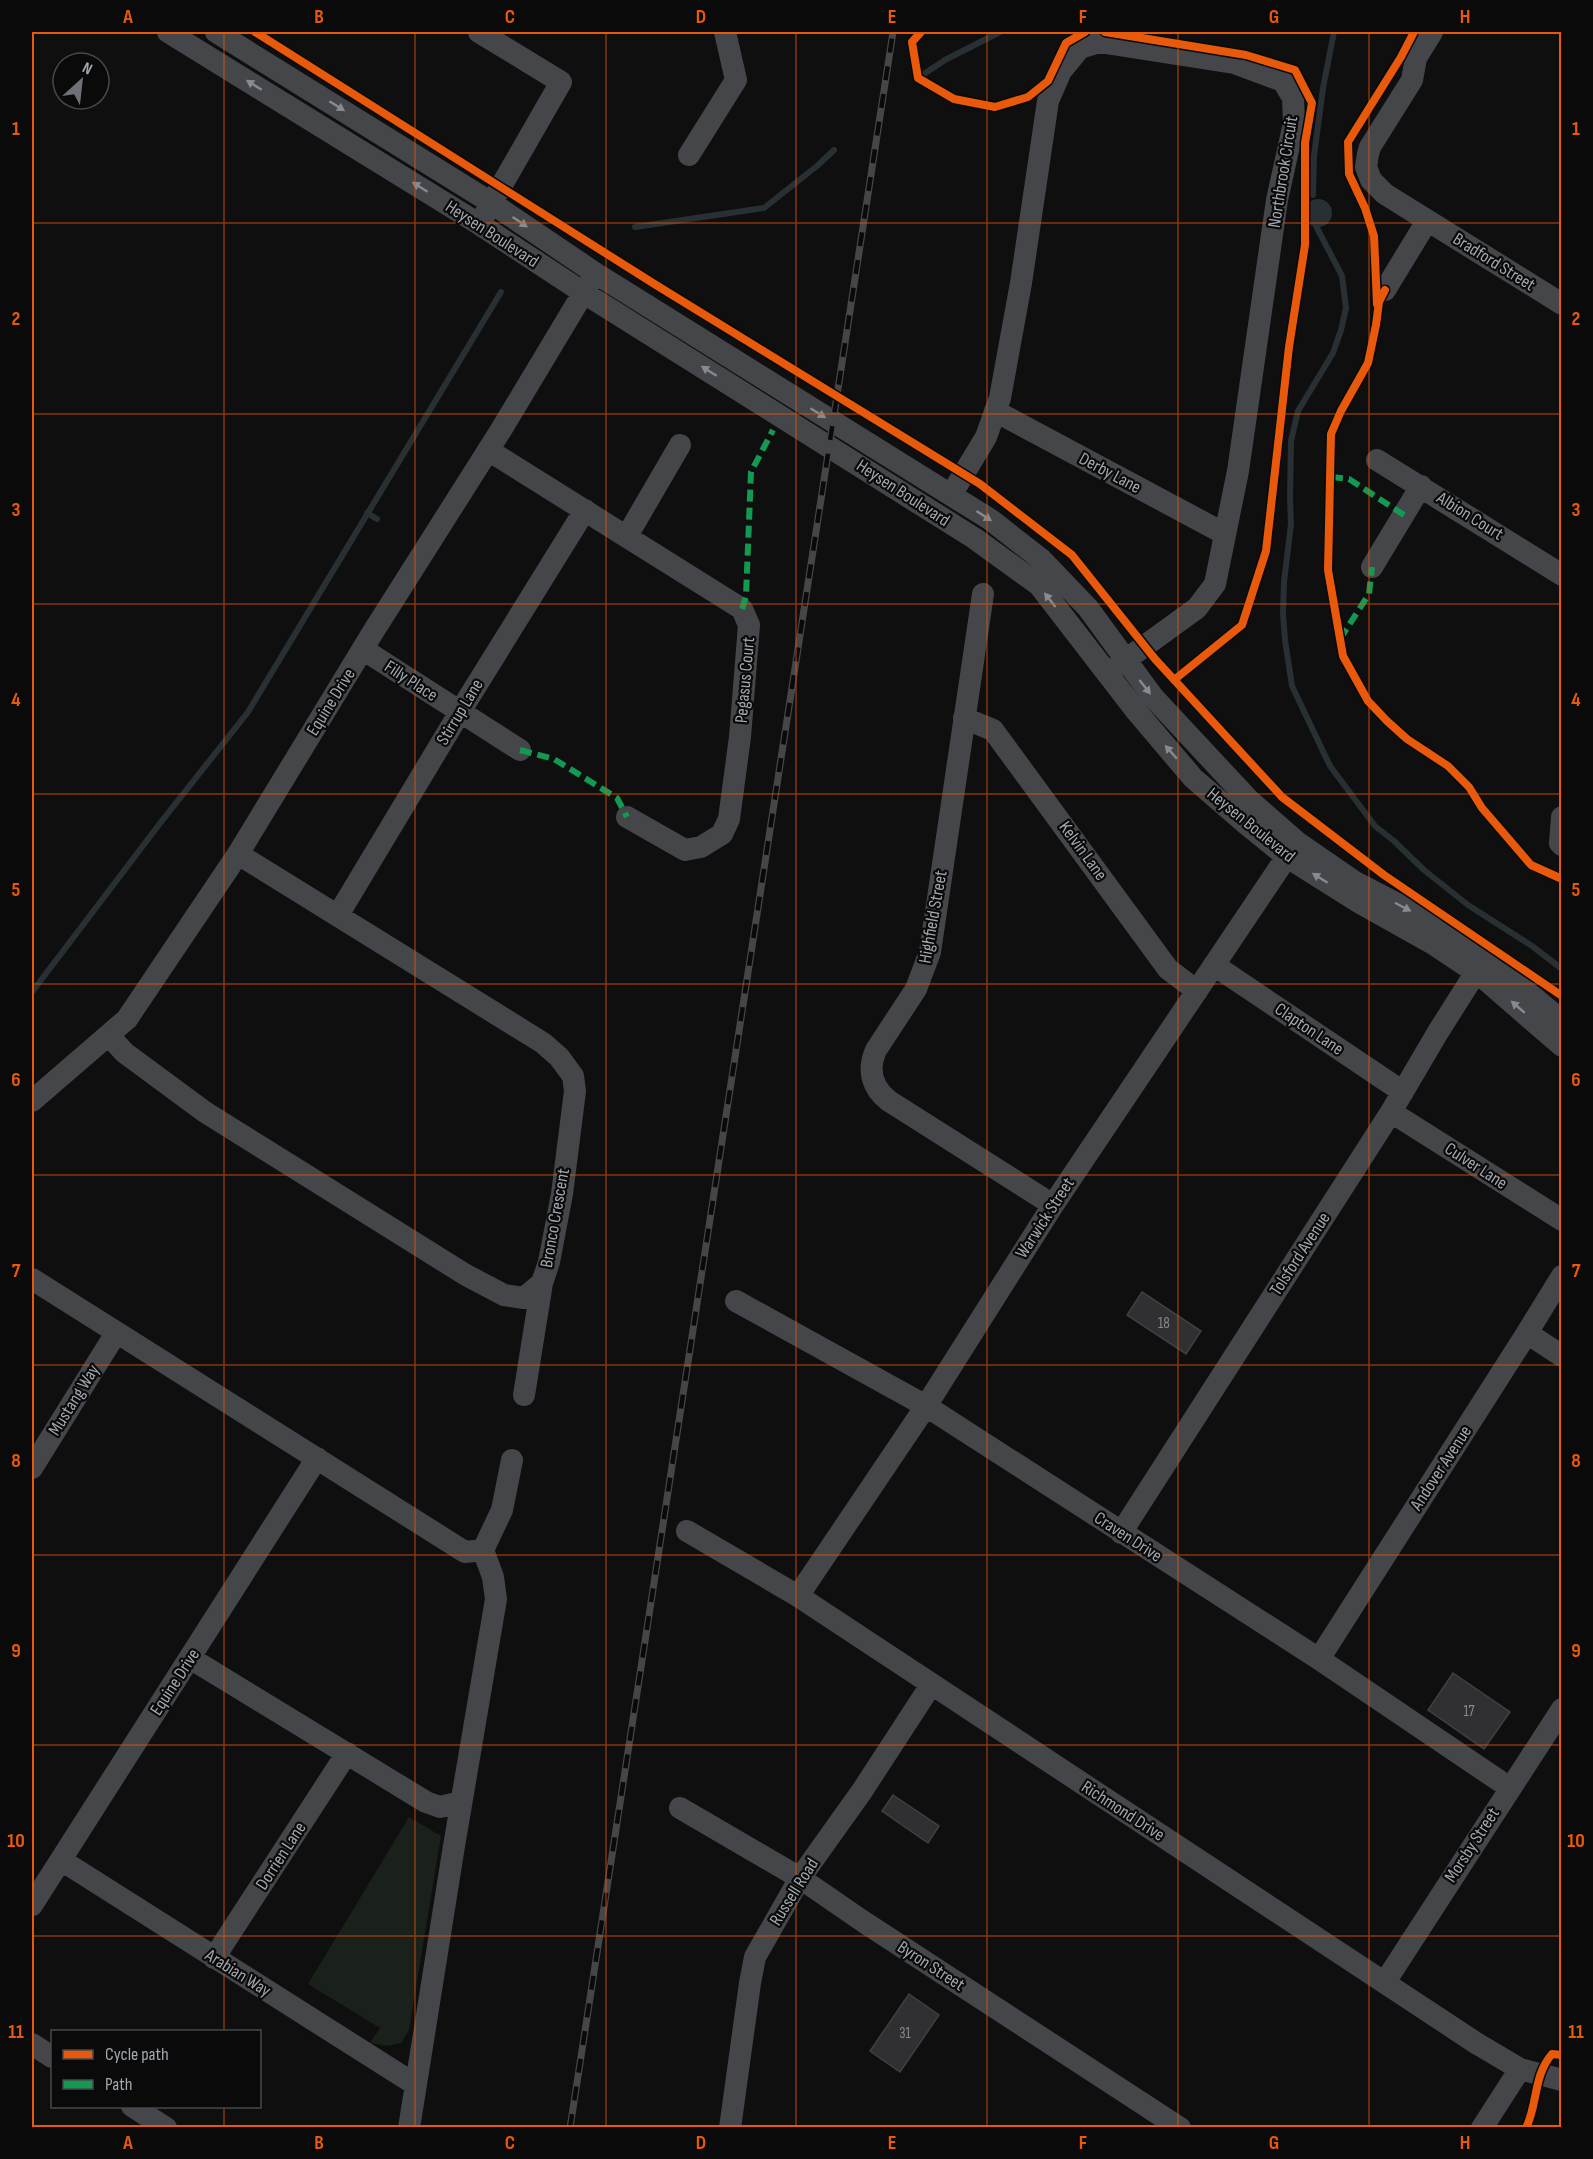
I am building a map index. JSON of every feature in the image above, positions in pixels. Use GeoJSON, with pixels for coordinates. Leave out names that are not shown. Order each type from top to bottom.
{"type":"FeatureCollection","features":[{"type":"Feature","properties":{"kind":"street","name":"Heysen Boulevard"},"geometry":{"type":"LineString","coordinates":[[168,32],[479,224],[584,293],[974,538],[1039,585],[1116,667],[1153,697],[1292,849],[1360,903],[1435,945],[1476,972],[1562,1046]]}},
{"type":"Feature","properties":{"kind":"street","name":"Heysen Boulevard"},"geometry":{"type":"LineString","coordinates":[[216,32],[490,202],[595,273],[991,520],[1042,560],[1088,608],[1116,667]]}},
{"type":"Feature","properties":{"kind":"street"},"geometry":{"type":"LineString","coordinates":[[479,32],[561,82],[479,224]]}},
{"type":"Feature","properties":{"kind":"street"},"geometry":{"type":"LineString","coordinates":[[689,155],[736,80],[724,32]]}},
{"type":"Feature","properties":{"kind":"street","name":"Bradford Street"},"geometry":{"type":"LineString","coordinates":[[1432,32],[1416,57],[1412,80],[1370,147],[1366,167],[1371,180],[1385,194],[1562,304]]}},
{"type":"Feature","properties":{"kind":"street","name":"Northbrook Circuit"},"geometry":{"type":"LineString","coordinates":[[951,495],[986,437],[1000,398],[1021,283],[1048,101],[1061,70],[1080,48],[1099,42],[1234,63],[1283,81],[1293,98],[1294,123],[1277,200],[1238,471],[1215,584],[1197,608],[1116,667]]}},
{"type":"Feature","properties":{"kind":"street"},"geometry":{"type":"LineString","coordinates":[[1385,290],[1427,221]]}},
{"type":"Feature","properties":{"kind":"street","name":"Equine Drive"},"geometry":{"type":"LineString","coordinates":[[32,1101],[127,1019],[238,854],[595,273]]}},
{"type":"Feature","properties":{"kind":"street","name":"Derby Lane"},"geometry":{"type":"LineString","coordinates":[[995,411],[1225,534]]}},
{"type":"Feature","properties":{"kind":"street"},"geometry":{"type":"LineString","coordinates":[[627,536],[680,446]]}},
{"type":"Feature","properties":{"kind":"street","name":"Pegasus Court"},"geometry":{"type":"LineString","coordinates":[[488,450],[742,609],[750,625],[740,737],[729,819],[722,834],[702,847],[685,850],[627,818]]}},
{"type":"Feature","properties":{"kind":"street","name":"Albion Court"},"geometry":{"type":"LineString","coordinates":[[1377,460],[1562,574]]}},
{"type":"Feature","properties":{"kind":"street"},"geometry":{"type":"LineString","coordinates":[[1372,567],[1421,486]]}},
{"type":"Feature","properties":{"kind":"street","name":"Stirrup Lane"},"geometry":{"type":"LineString","coordinates":[[338,915],[585,510]]}},
{"type":"Feature","properties":{"kind":"street","name":"Highfield Street"},"geometry":{"type":"LineString","coordinates":[[983,594],[930,952],[916,989],[872,1058],[871,1074],[878,1089],[890,1101],[1053,1204]]}},
{"type":"Feature","properties":{"kind":"street","name":"Filly Place"},"geometry":{"type":"LineString","coordinates":[[364,650],[520,750]]}},
{"type":"Feature","properties":{"kind":"street","name":"Kelvin Lane"},"geometry":{"type":"LineString","coordinates":[[964,718],[993,730],[1168,969],[1197,991]]}},
{"type":"Feature","properties":{"kind":"street"},"geometry":{"type":"LineString","coordinates":[[1562,817],[1560,843],[1562,845]]}},
{"type":"Feature","properties":{"kind":"street","name":"Heysen Boulevard"},"geometry":{"type":"LineString","coordinates":[[1292,849],[1446,930],[1508,976],[1562,1021]]}},
{"type":"Feature","properties":{"kind":"street","name":"Warwick Street"},"geometry":{"type":"LineString","coordinates":[[798,1596],[926,1406],[1053,1204],[1292,849]]}},
{"type":"Feature","properties":{"kind":"street","name":"Bronco Crescent"},"geometry":{"type":"LineString","coordinates":[[109,1036],[125,1053],[205,1112],[466,1275],[504,1295],[524,1298],[542,1283],[549,1262],[562,1194],[574,1091],[573,1076],[559,1057],[543,1043],[238,854]]}},
{"type":"Feature","properties":{"kind":"street","name":"Clapton Lane"},"geometry":{"type":"LineString","coordinates":[[1214,965],[1403,1092]]}},
{"type":"Feature","properties":{"kind":"street","name":"Tolsford Avenue"},"geometry":{"type":"LineString","coordinates":[[1121,1533],[1391,1112],[1476,972]]}},
{"type":"Feature","properties":{"kind":"street","name":"Culver Lane"},"geometry":{"type":"LineString","coordinates":[[1391,1112],[1562,1221]]}},
{"type":"Feature","properties":{"kind":"street","name":"Andover Avenue"},"geometry":{"type":"LineString","coordinates":[[1319,1659],[1562,1276]]}},
{"type":"Feature","properties":{"kind":"street"},"geometry":{"type":"LineString","coordinates":[[32,1279],[465,1552],[483,1550]]}},
{"type":"Feature","properties":{"kind":"street"},"geometry":{"type":"LineString","coordinates":[[524,1395],[542,1283]]}},
{"type":"Feature","properties":{"kind":"street","name":"Craven Drive"},"geometry":{"type":"LineString","coordinates":[[736,1300],[926,1406],[1319,1659],[1510,1788]]}},
{"type":"Feature","properties":{"kind":"street","name":"Mustang Way"},"geometry":{"type":"LineString","coordinates":[[32,1468],[116,1333]]}},
{"type":"Feature","properties":{"kind":"street"},"geometry":{"type":"LineString","coordinates":[[1527,1333],[1562,1356]]}},
{"type":"Feature","properties":{"kind":"street","name":"Equine Drive"},"geometry":{"type":"LineString","coordinates":[[32,1905],[317,1458]]}},
{"type":"Feature","properties":{"kind":"street"},"geometry":{"type":"LineString","coordinates":[[409,2127],[496,1599],[493,1577],[483,1550],[502,1510],[512,1460]]}},
{"type":"Feature","properties":{"kind":"street","name":"Richmond Drive"},"geometry":{"type":"LineString","coordinates":[[687,1531],[798,1596],[1476,2043],[1520,2069],[1562,2080]]}},
{"type":"Feature","properties":{"kind":"street"},"geometry":{"type":"LineString","coordinates":[[190,1658],[426,1802],[440,1807],[461,1802]]}},
{"type":"Feature","properties":{"kind":"street","name":"Russell Road"},"geometry":{"type":"LineString","coordinates":[[730,2127],[755,1957],[800,1878],[862,1791],[932,1685]]}},
{"type":"Feature","properties":{"kind":"street","name":"Morsby Street"},"geometry":{"type":"LineString","coordinates":[[1385,1982],[1562,1709]]}},
{"type":"Feature","properties":{"kind":"street","name":"Dorrien Lane"},"geometry":{"type":"LineString","coordinates":[[214,1958],[347,1754]]}},
{"type":"Feature","properties":{"kind":"street","name":"Byron Street"},"geometry":{"type":"LineString","coordinates":[[680,1808],[800,1878],[864,1923],[1180,2127]]}},
{"type":"Feature","properties":{"kind":"street","name":"Arabian Way"},"geometry":{"type":"LineString","coordinates":[[61,1860],[416,2085]]}},
{"type":"Feature","properties":{"kind":"street"},"geometry":{"type":"LineString","coordinates":[[32,2044],[51,2056]]}},
{"type":"Feature","properties":{"kind":"street"},"geometry":{"type":"LineString","coordinates":[[1482,2127],[1520,2069]]}},
{"type":"Feature","properties":{"kind":"street"},"geometry":{"type":"LineString","coordinates":[[135,2108],[166,2127]]}},
{"type":"Feature","properties":{"kind":"shaded area"},"geometry":{"type":"Polygon","coordinates":[[[1318,199],[1328,203],[1332,213],[1328,223],[1318,227],[1308,223],[1304,213],[1308,203],[1318,199]]]}},
{"type":"Feature","properties":{"kind":"shaded area"},"geometry":{"type":"Polygon","coordinates":[[[409,1817],[441,1836],[409,2030],[401,2043],[387,2046],[370,2043],[380,2028],[308,1984],[409,1817]]]}},
{"type":"Feature","properties":{"kind":"building"},"geometry":{"type":"Polygon","coordinates":[[[1142,1292],[1201,1331],[1186,1354],[1127,1315],[1142,1292]]]}},
{"type":"Feature","properties":{"kind":"building"},"geometry":{"type":"Polygon","coordinates":[[[1453,1673],[1510,1712],[1484,1749],[1428,1710],[1453,1673]]]}},
{"type":"Feature","properties":{"kind":"building"},"geometry":{"type":"Polygon","coordinates":[[[893,1795],[939,1826],[928,1843],[882,1811],[893,1795]]]}},
{"type":"Feature","properties":{"kind":"building"},"geometry":{"type":"Polygon","coordinates":[[[909,1994],[939,2015],[900,2072],[870,2051],[909,1994]]]}},
{"type":"Feature","properties":{"kind":"waterway"},"geometry":{"type":"LineString","coordinates":[[924,74],[945,60],[1000,32]]}},
{"type":"Feature","properties":{"kind":"waterway"},"geometry":{"type":"LineString","coordinates":[[1313,195],[1314,156],[1323,88],[1334,32]]}},
{"type":"Feature","properties":{"kind":"waterway"},"geometry":{"type":"LineString","coordinates":[[635,227],[764,208],[834,150]]}},
{"type":"Feature","properties":{"kind":"waterway"},"geometry":{"type":"LineString","coordinates":[[1316,226],[1342,276],[1346,308],[1333,353],[1298,411],[1291,441],[1291,524],[1284,582],[1283,614],[1292,686],[1330,766],[1375,826],[1424,870],[1468,905],[1532,946],[1562,969]]}},
{"type":"Feature","properties":{"kind":"waterway"},"geometry":{"type":"LineString","coordinates":[[32,992],[248,712],[501,292]]}},
{"type":"Feature","properties":{"kind":"waterway"},"geometry":{"type":"LineString","coordinates":[[367,513],[377,519]]}},
{"type":"Feature","properties":{"kind":"railway"},"geometry":{"type":"LineString","coordinates":[[570,2128],[893,32]]}},
{"type":"Feature","properties":{"kind":"marked path"},"geometry":{"type":"LineString","coordinates":[[742,609],[746,596],[751,472],[773,430]]}},
{"type":"Feature","properties":{"kind":"marked path"},"geometry":{"type":"LineString","coordinates":[[1331,477],[1349,479],[1404,515]]}},
{"type":"Feature","properties":{"kind":"marked path"},"geometry":{"type":"LineString","coordinates":[[1340,639],[1369,594],[1372,567]]}},
{"type":"Feature","properties":{"kind":"marked path"},"geometry":{"type":"LineString","coordinates":[[520,750],[554,759],[617,798],[627,817]]}},
{"type":"Feature","properties":{"kind":"cycle path"},"geometry":{"type":"LineString","coordinates":[[255,32],[656,285],[980,484],[1072,555],[1155,659],[1282,797],[1384,875],[1562,996]]}},
{"type":"Feature","properties":{"kind":"cycle path"},"geometry":{"type":"LineString","coordinates":[[921,32],[912,42],[918,78],[954,99],[995,107],[1028,97],[1048,81],[1066,43],[1085,32]]}},
{"type":"Feature","properties":{"kind":"cycle path"},"geometry":{"type":"LineString","coordinates":[[1105,32],[1246,55],[1295,70],[1312,103],[1305,143],[1305,245],[1289,347],[1266,551],[1242,625],[1174,680]]}},
{"type":"Feature","properties":{"kind":"cycle path"},"geometry":{"type":"LineString","coordinates":[[1377,304],[1374,236],[1365,208],[1349,174],[1348,142],[1414,32]]}},
{"type":"Feature","properties":{"kind":"cycle path"},"geometry":{"type":"LineString","coordinates":[[1385,290],[1379,302],[1368,363],[1331,434],[1328,570],[1343,656],[1368,701],[1387,721],[1407,739],[1448,766],[1469,787],[1482,808],[1531,865],[1562,879]]}},
{"type":"Feature","properties":{"kind":"cycle path"},"geometry":{"type":"LineString","coordinates":[[1526,2128],[1542,2071],[1552,2054],[1562,2055]]}}]}
